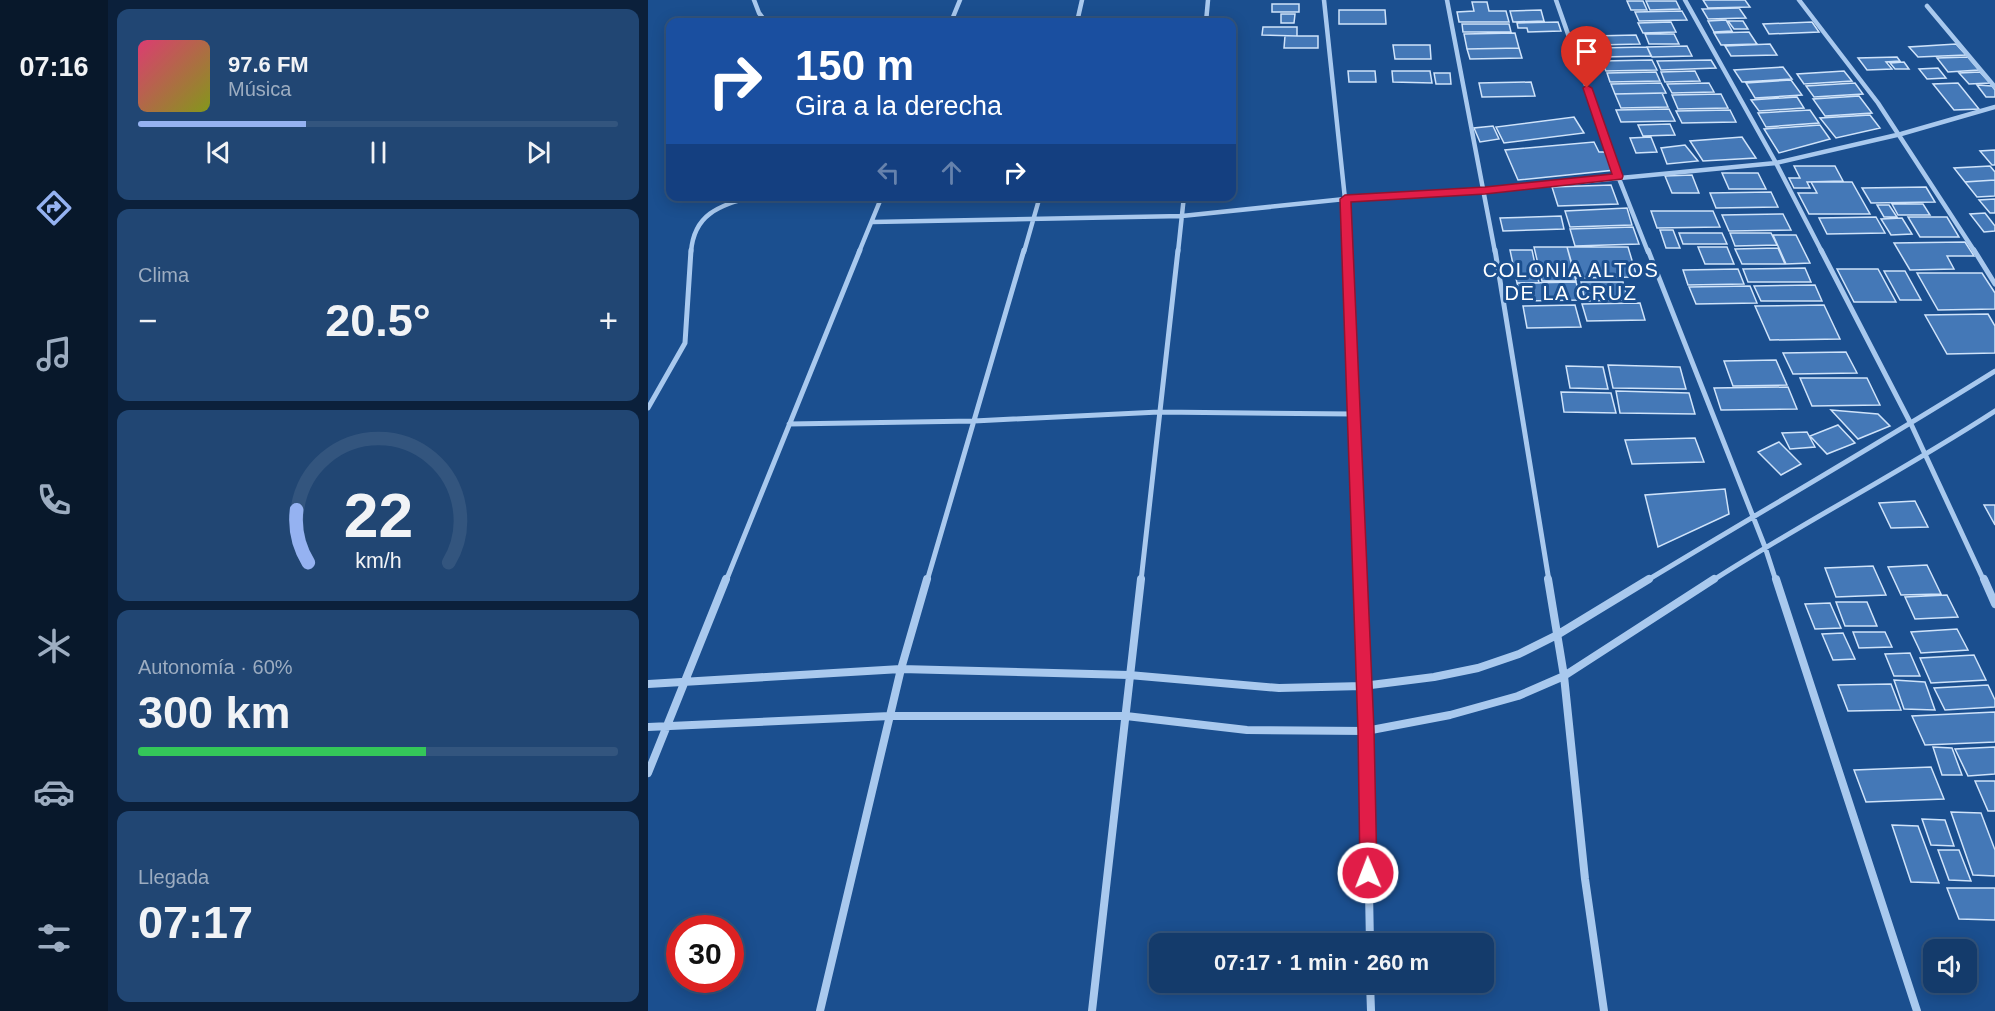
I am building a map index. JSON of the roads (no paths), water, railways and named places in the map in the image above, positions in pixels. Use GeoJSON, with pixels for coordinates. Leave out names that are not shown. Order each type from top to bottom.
{"type":"FeatureCollection","features":[{"type":"Feature","properties":{"kind":"street"},"geometry":{"type":"LineString","coordinates":[[754,0],[763,18]]}},
{"type":"Feature","properties":{"kind":"street"},"geometry":{"type":"LineString","coordinates":[[953,18],[960,0]]}},
{"type":"Feature","properties":{"kind":"street"},"geometry":{"type":"LineString","coordinates":[[1078,18],[1082,0]]}},
{"type":"Feature","properties":{"kind":"street"},"geometry":{"type":"LineString","coordinates":[[1206,18],[1208,0]]}},
{"type":"Feature","properties":{"kind":"street"},"geometry":{"type":"LineString","coordinates":[[1324,0],[1345,199],[1366,730],[1370,933]]}},
{"type":"Feature","properties":{"kind":"street"},"geometry":{"type":"LineString","coordinates":[[1447,0],[1485,190],[1564,676],[1585,879],[1604,1011]]}},
{"type":"Feature","properties":{"kind":"street"},"geometry":{"type":"LineString","coordinates":[[1556,0],[1618,176],[1765,547],[1917,1011]]}},
{"type":"Feature","properties":{"kind":"street"},"geometry":{"type":"LineString","coordinates":[[1685,0],[1776,163],[1927,455],[1995,604]]}},
{"type":"Feature","properties":{"kind":"street"},"geometry":{"type":"LineString","coordinates":[[1799,0],[1824,29],[1901,134],[1995,284]]}},
{"type":"Feature","properties":{"kind":"street"},"geometry":{"type":"LineString","coordinates":[[1927,6],[1995,87]]}},
{"type":"Feature","properties":{"kind":"street"},"geometry":{"type":"LineString","coordinates":[[872,222],[1182,216],[1345,199],[1485,190],[1776,163],[1901,134],[1995,107]]}},
{"type":"Feature","properties":{"kind":"street"},"geometry":{"type":"LineString","coordinates":[[648,408],[685,343],[692,241],[698,225],[710,212],[736,201]]}},
{"type":"Feature","properties":{"kind":"street"},"geometry":{"type":"LineString","coordinates":[[648,773],[880,201]]}},
{"type":"Feature","properties":{"kind":"street"},"geometry":{"type":"LineString","coordinates":[[820,1011],[901,669],[1039,201]]}},
{"type":"Feature","properties":{"kind":"street"},"geometry":{"type":"LineString","coordinates":[[1092,1011],[1184,201]]}},
{"type":"Feature","properties":{"kind":"street"},"geometry":{"type":"LineString","coordinates":[[648,684],[901,669],[1129,675],[1279,688],[1363,686],[1434,677],[1478,668],[1520,654],[1557,635],[1824,473],[1911,424],[1995,371]]}},
{"type":"Feature","properties":{"kind":"street"},"geometry":{"type":"LineString","coordinates":[[648,728],[890,716],[1126,716],[1247,730],[1366,730],[1450,715],[1518,696],[1564,676],[1765,547],[1927,455],[1995,411]]}},
{"type":"Feature","properties":{"kind":"street"},"geometry":{"type":"LineString","coordinates":[[789,424],[974,421],[1159,412],[1353,414]]}},
{"type":"Feature","properties":{"kind":"street"},"geometry":{"type":"LineString","coordinates":[[1370,993],[1371,1011]]}},
{"type":"Feature","properties":{"kind":"district","name":"COLONIA ALTOS DE LA CRUZ"},"geometry":{"type":"Point","coordinates":[1571,282]}}]}
